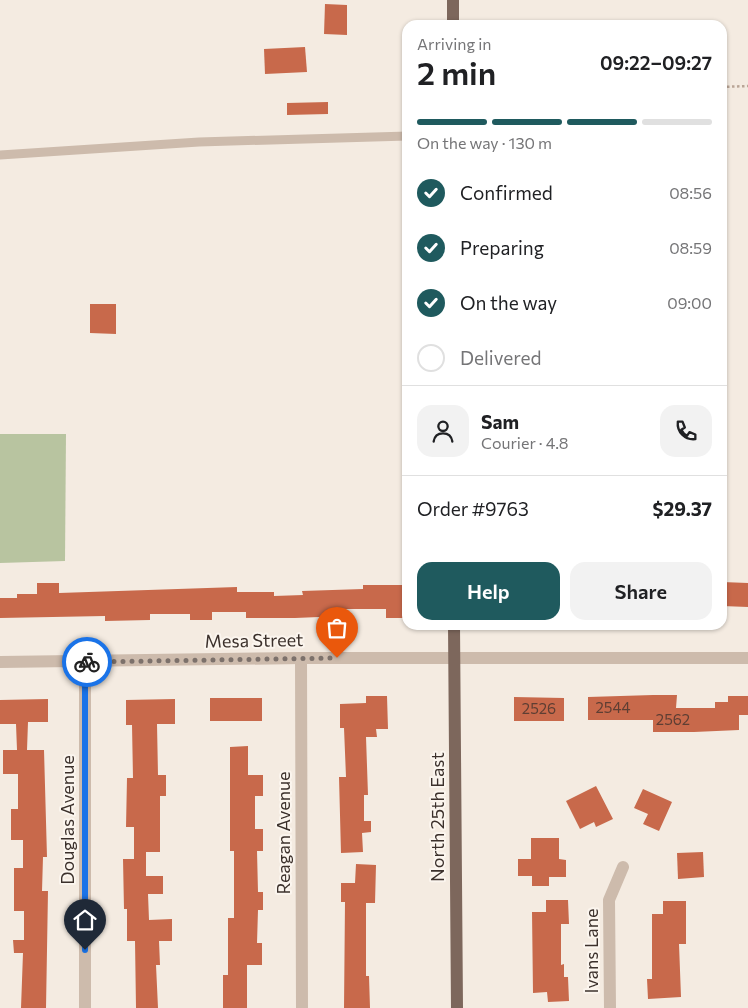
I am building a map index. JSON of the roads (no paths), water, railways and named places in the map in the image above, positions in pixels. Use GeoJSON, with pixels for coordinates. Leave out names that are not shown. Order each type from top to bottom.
{"type":"FeatureCollection","features":[{"type":"Feature","properties":{"kind":"main road"},"geometry":{"type":"LineString","coordinates":[[453,0],[454,20]]}},
{"type":"Feature","properties":{"kind":"main road","name":"North 25th East"},"geometry":{"type":"LineString","coordinates":[[454,630],[457,1008]]}},
{"type":"Feature","properties":{"kind":"street","name":"Mesa Street"},"geometry":{"type":"LineString","coordinates":[[0,662],[454,657],[748,658]]}},
{"type":"Feature","properties":{"kind":"street","name":"Reagan Avenue"},"geometry":{"type":"LineString","coordinates":[[301,658],[302,1008]]}},
{"type":"Feature","properties":{"kind":"street","name":"Douglas Avenue"},"geometry":{"type":"LineString","coordinates":[[85,662],[85,1008]]}},
{"type":"Feature","properties":{"kind":"street","name":"Ivans Lane"},"geometry":{"type":"LineString","coordinates":[[610,1008],[609,900],[623,867]]}},
{"type":"Feature","properties":{"kind":"lane"},"geometry":{"type":"LineString","coordinates":[[0,155],[199,142],[402,136]]}}]}
